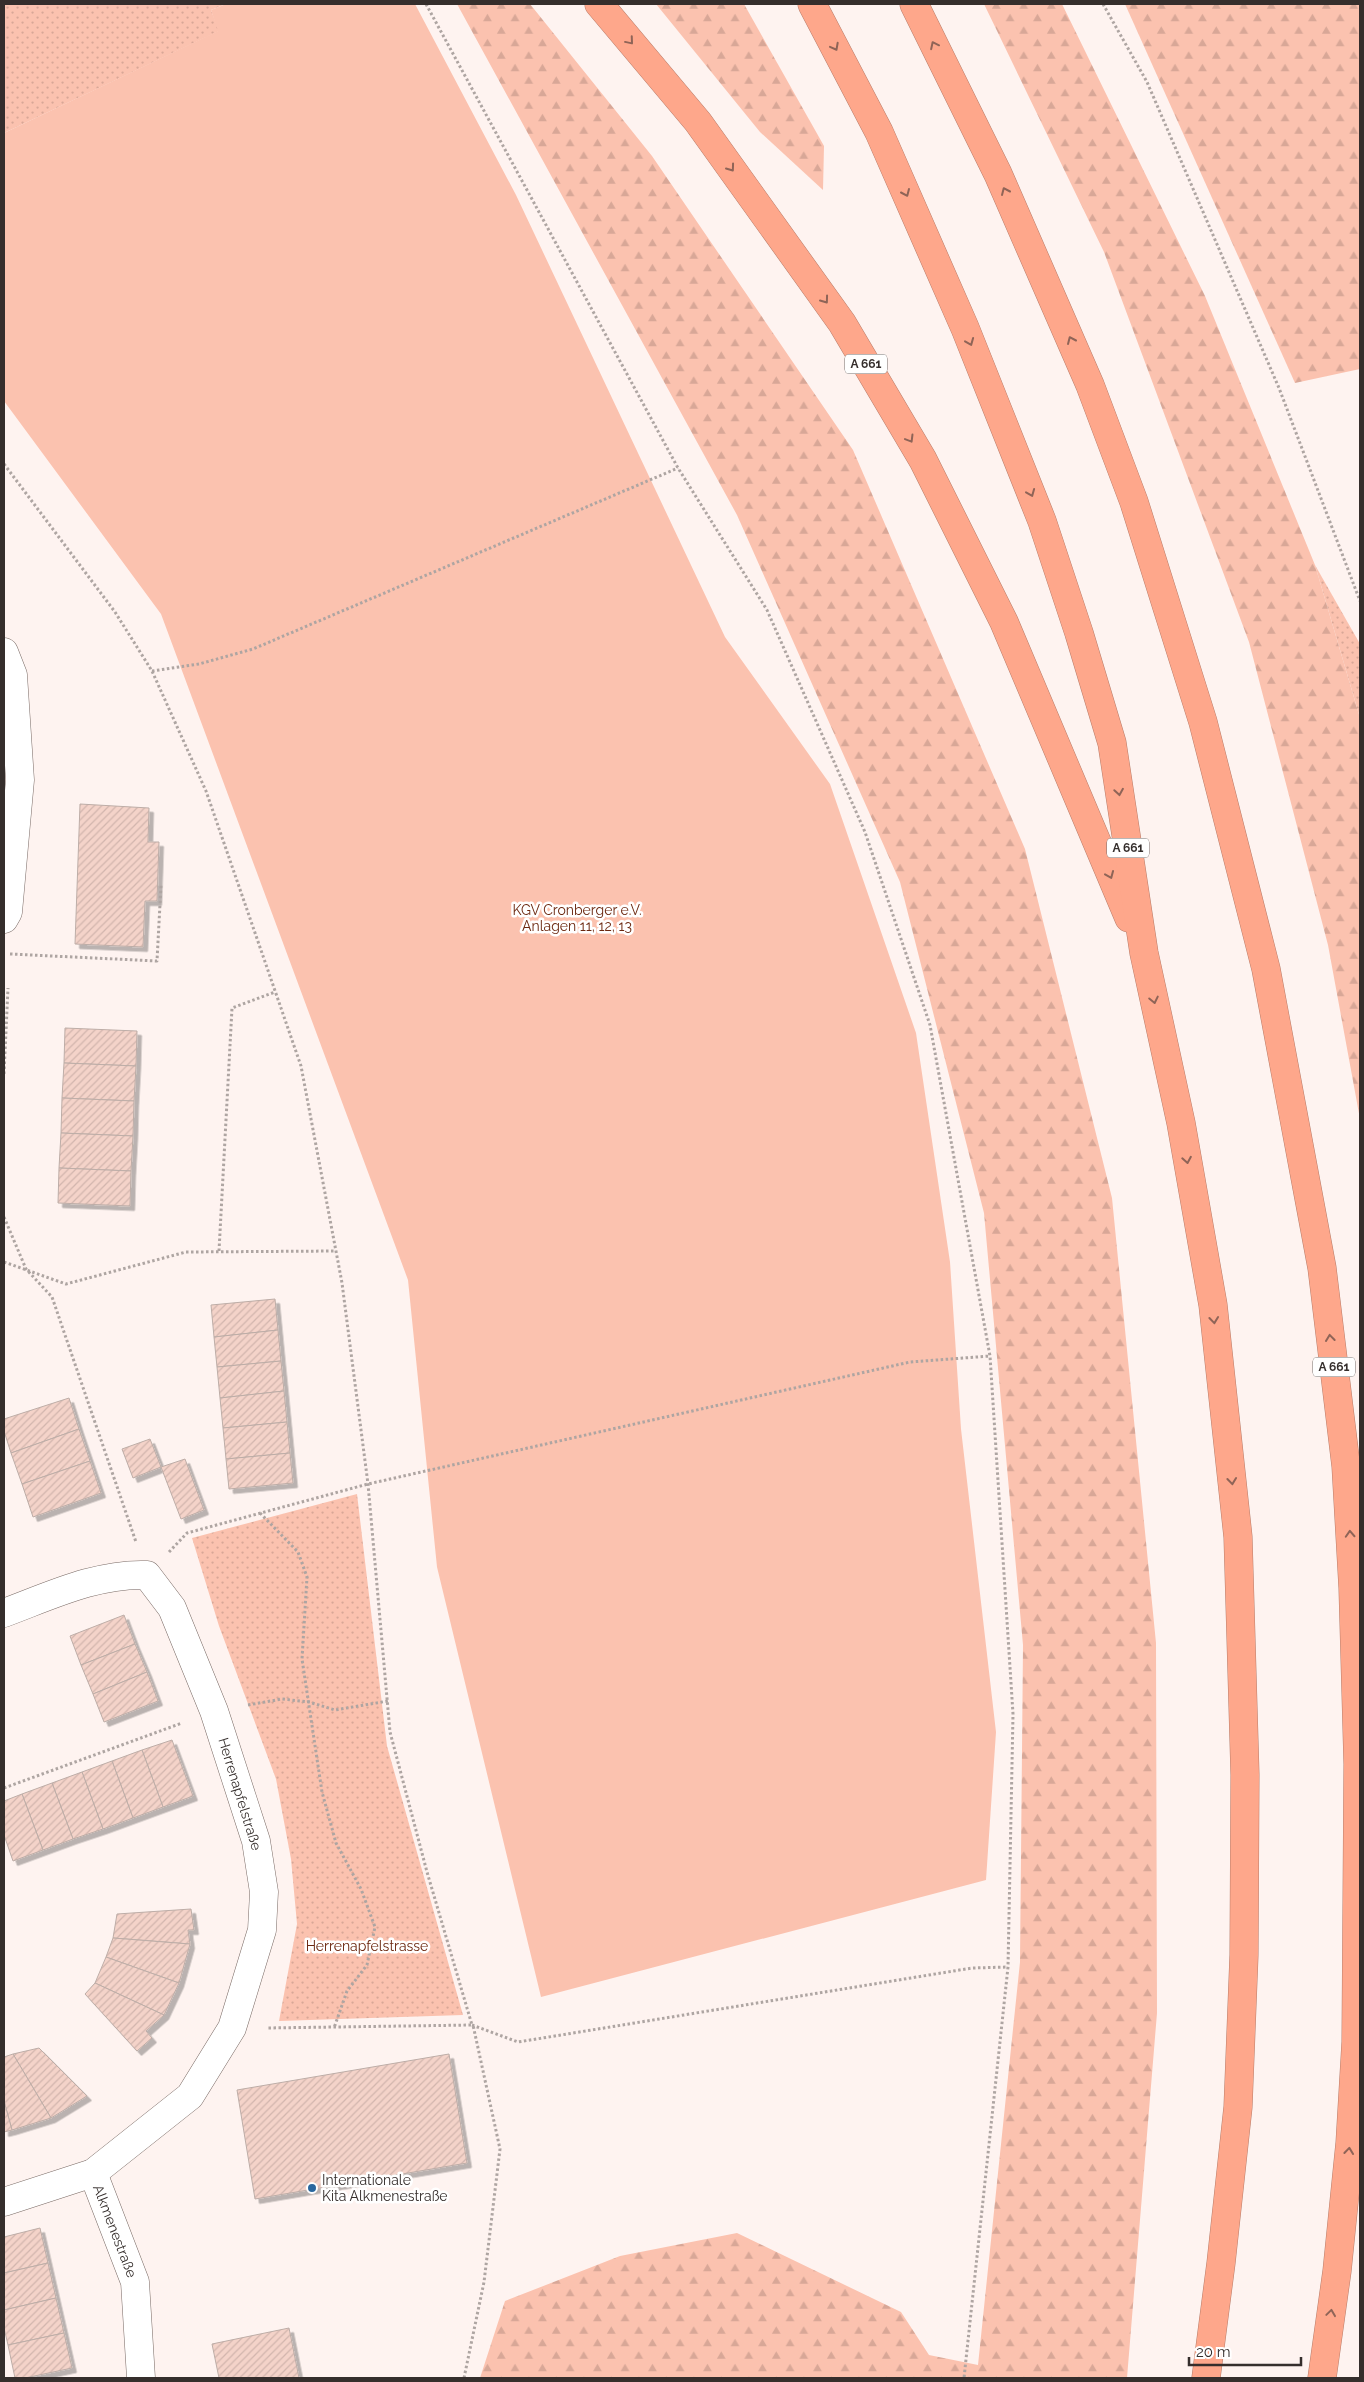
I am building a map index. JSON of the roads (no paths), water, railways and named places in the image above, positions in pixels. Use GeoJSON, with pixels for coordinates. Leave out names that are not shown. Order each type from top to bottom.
{"type":"FeatureCollection","features":[{"type":"Feature","properties":{"kind":"highway","name":"A 661"},"geometry":{"type":"LineString","coordinates":[[598,4],[698,122],[842,324],[923,460],[1004,622],[1144,953]]}},
{"type":"Feature","properties":{"kind":"highway","name":"A 661"},"geometry":{"type":"LineString","coordinates":[[812,4],[883,140],[965,328],[1042,521],[1079,633],[1112,743],[1144,953],[1181,1123],[1213,1306],[1238,1537],[1246,1775],[1244,1955],[1239,2078],[1222,2262],[1206,2378]]}},
{"type":"Feature","properties":{"kind":"highway","name":"A 661"},"geometry":{"type":"LineString","coordinates":[[914,4],[998,174],[1090,384],[1134,502],[1204,722],[1266,969],[1322,1268],[1346,1466],[1353,1588],[1358,1764],[1356,2042],[1350,2143],[1337,2271],[1322,2378]]}},
{"type":"Feature","properties":{"kind":"street"},"geometry":{"type":"LineString","coordinates":[[4,652],[13,675],[20,780],[8,912],[4,919]]}},
{"type":"Feature","properties":{"kind":"street","name":"Herrenapfelstraße"},"geometry":{"type":"LineString","coordinates":[[4,1614],[85,1583],[122,1574],[147,1575],[172,1608],[214,1711],[256,1841],[264,1892],[262,1930],[232,2028],[190,2096],[93,2173],[4,2202]]}},
{"type":"Feature","properties":{"kind":"street","name":"Alkmenestraße"},"geometry":{"type":"LineString","coordinates":[[93,2173],[135,2282],[141,2378]]}},
{"type":"Feature","properties":{"kind":"place","name":"Internationale Kita Alkmenestraße"},"geometry":{"type":"Point","coordinates":[312,2188]}},
{"type":"Feature","properties":{"kind":"park label","name":"KGV Cronberger e.V. Anlagen 11, 12, 13"},"geometry":{"type":"Point","coordinates":[577,918]}},
{"type":"Feature","properties":{"kind":"park label","name":"Herrenapfelstrasse"},"geometry":{"type":"Point","coordinates":[367,1946]}}]}
